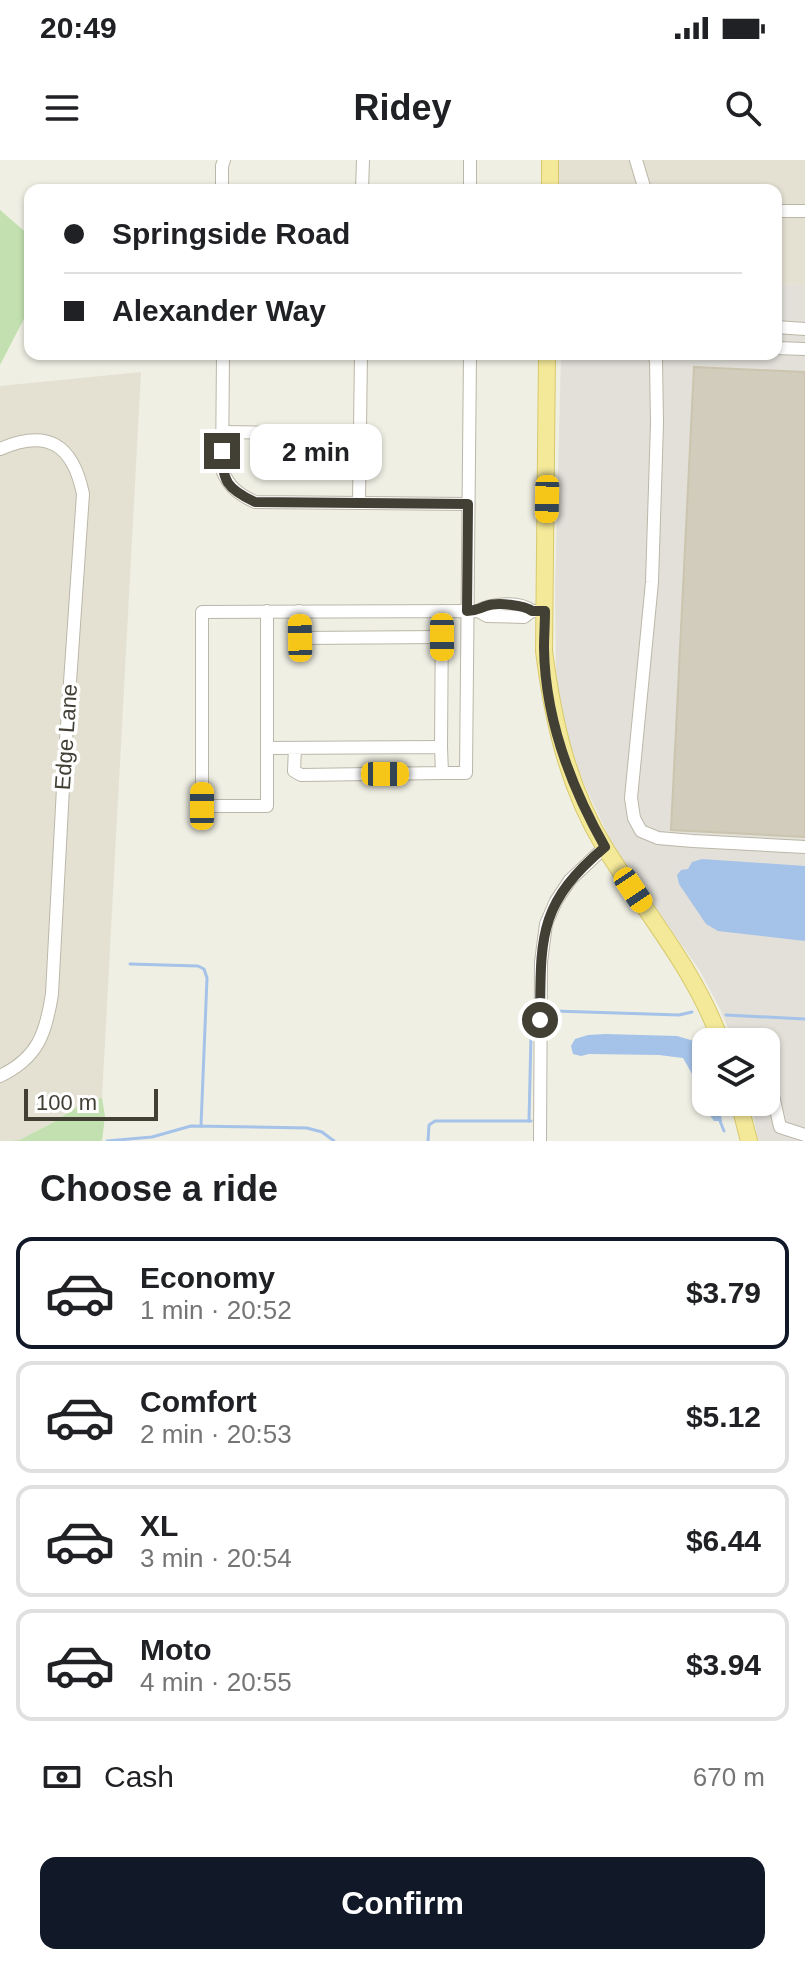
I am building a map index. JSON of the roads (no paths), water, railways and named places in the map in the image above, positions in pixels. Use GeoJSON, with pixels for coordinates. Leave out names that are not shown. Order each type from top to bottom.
{"type":"FeatureCollection","features":[{"type":"Feature","properties":{"kind":"main road"},"geometry":{"type":"LineString","coordinates":[[550,160],[550,184]]}},
{"type":"Feature","properties":{"kind":"main road"},"geometry":{"type":"LineString","coordinates":[[547,360],[538,611],[556,731],[568,771],[589,820],[691,977],[716,1028]]}},
{"type":"Feature","properties":{"kind":"main road"},"geometry":{"type":"LineString","coordinates":[[743,1116],[749,1141]]}},
{"type":"Feature","properties":{"kind":"street"},"geometry":{"type":"LineString","coordinates":[[222,184],[224,160]]}},
{"type":"Feature","properties":{"kind":"street"},"geometry":{"type":"LineString","coordinates":[[362,184],[363,160]]}},
{"type":"Feature","properties":{"kind":"street"},"geometry":{"type":"LineString","coordinates":[[470,160],[470,184]]}},
{"type":"Feature","properties":{"kind":"street"},"geometry":{"type":"LineString","coordinates":[[636,160],[643,184]]}},
{"type":"Feature","properties":{"kind":"street"},"geometry":{"type":"LineString","coordinates":[[782,211],[805,211]]}},
{"type":"Feature","properties":{"kind":"street"},"geometry":{"type":"LineString","coordinates":[[782,327],[805,329]]}},
{"type":"Feature","properties":{"kind":"street"},"geometry":{"type":"LineString","coordinates":[[782,348],[805,349]]}},
{"type":"Feature","properties":{"kind":"street"},"geometry":{"type":"LineString","coordinates":[[223,360],[222,470],[228,485],[241,496],[255,502],[468,504]]}},
{"type":"Feature","properties":{"kind":"street"},"geometry":{"type":"LineString","coordinates":[[359,502],[361,360]]}},
{"type":"Feature","properties":{"kind":"street"},"geometry":{"type":"LineString","coordinates":[[295,748],[294,771],[301,775],[466,773],[473,611],[468,504],[470,360]]}},
{"type":"Feature","properties":{"kind":"street"},"geometry":{"type":"LineString","coordinates":[[656,360],[652,582],[631,798],[634,818],[641,831],[658,838],[805,847]]}},
{"type":"Feature","properties":{"kind":"street"},"geometry":{"type":"LineString","coordinates":[[223,432],[293,433]]}},
{"type":"Feature","properties":{"kind":"street","name":"Edge Lane"},"geometry":{"type":"LineString","coordinates":[[0,449],[23,441],[51,442],[74,463],[83,494],[52,994],[46,1026],[39,1043],[23,1061],[0,1076]]}},
{"type":"Feature","properties":{"kind":"street"},"geometry":{"type":"LineString","coordinates":[[267,611],[267,806],[202,806],[202,612],[267,611],[473,611],[487,605],[525,606],[538,611]]}},
{"type":"Feature","properties":{"kind":"street"},"geometry":{"type":"LineString","coordinates":[[299,611],[300,638],[442,637]]}},
{"type":"Feature","properties":{"kind":"street"},"geometry":{"type":"LineString","coordinates":[[442,611],[442,773]]}},
{"type":"Feature","properties":{"kind":"street"},"geometry":{"type":"LineString","coordinates":[[267,748],[441,747]]}},
{"type":"Feature","properties":{"kind":"street"},"geometry":{"type":"LineString","coordinates":[[540,1141],[541,962],[546,924],[570,880],[605,847]]}},
{"type":"Feature","properties":{"kind":"street"},"geometry":{"type":"LineString","coordinates":[[778,1116],[780,1127],[805,1135]]}},
{"type":"Feature","properties":{"kind":"water"},"geometry":{"type":"Polygon","coordinates":[[[702,859],[805,866],[805,941],[718,931],[706,924],[679,884],[677,875],[681,870],[688,869],[692,862],[702,859]]]}},
{"type":"Feature","properties":{"kind":"water"},"geometry":{"type":"Polygon","coordinates":[[[588,1035],[677,1036],[692,1040],[692,1074],[683,1058],[573,1054],[571,1046],[575,1039],[588,1035]]]}},
{"type":"Feature","properties":{"kind":"water"},"geometry":{"type":"Polygon","coordinates":[[[721,1116],[722,1121],[714,1121],[711,1117],[721,1116]]]}},
{"type":"Feature","properties":{"kind":"waterway"},"geometry":{"type":"LineString","coordinates":[[130,964],[198,966],[204,969],[207,978],[201,1126]]}},
{"type":"Feature","properties":{"kind":"waterway"},"geometry":{"type":"LineString","coordinates":[[548,1023],[549,1014],[554,1011],[679,1015],[692,1012]]}},
{"type":"Feature","properties":{"kind":"waterway"},"geometry":{"type":"LineString","coordinates":[[726,1015],[805,1019]]}},
{"type":"Feature","properties":{"kind":"waterway"},"geometry":{"type":"LineString","coordinates":[[529,1121],[531,1035],[534,1028]]}},
{"type":"Feature","properties":{"kind":"waterway"},"geometry":{"type":"LineString","coordinates":[[428,1141],[429,1125],[435,1121],[531,1121]]}},
{"type":"Feature","properties":{"kind":"waterway"},"geometry":{"type":"LineString","coordinates":[[720,1121],[724,1131]]}},
{"type":"Feature","properties":{"kind":"waterway"},"geometry":{"type":"LineString","coordinates":[[107,1141],[152,1137],[191,1126],[307,1128],[322,1132],[334,1141]]}}]}
